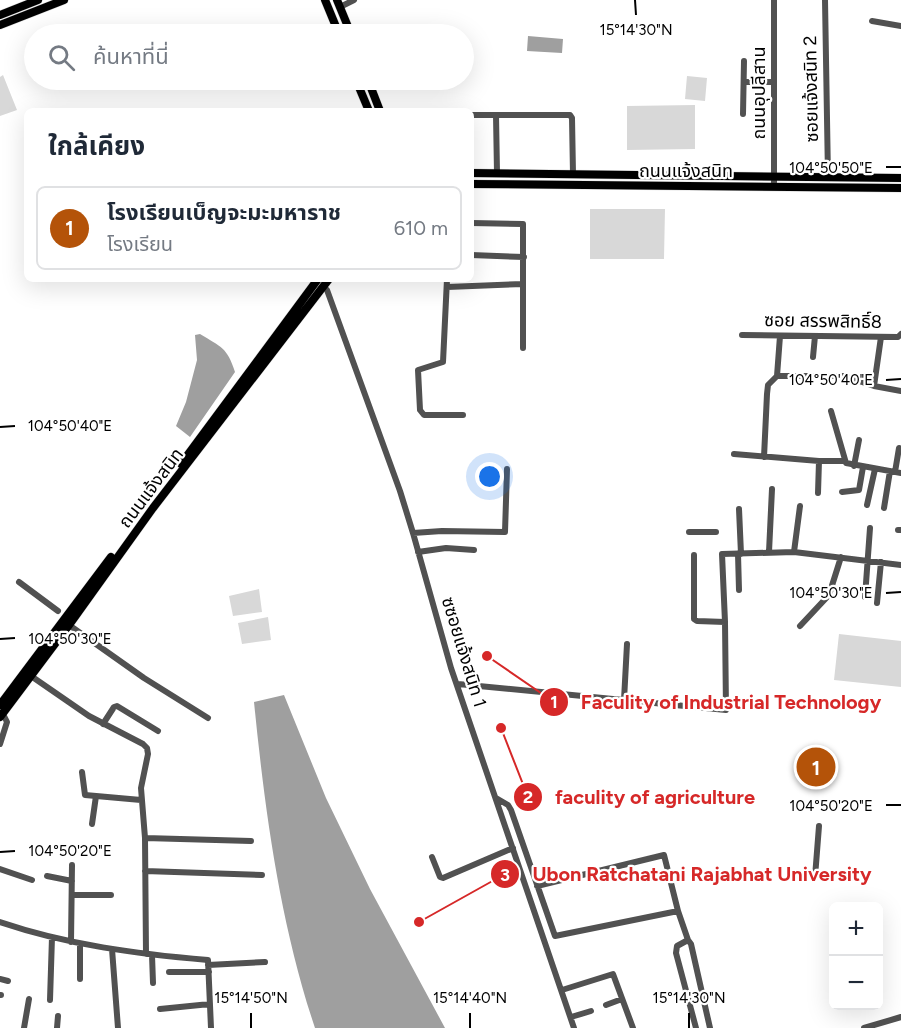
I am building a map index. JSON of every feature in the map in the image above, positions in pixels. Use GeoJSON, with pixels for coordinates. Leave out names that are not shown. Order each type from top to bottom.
{"type":"FeatureCollection","features":[{"type":"Feature","properties":{"kind":"main road"},"geometry":{"type":"LineString","coordinates":[[0,15],[38,0]]}},
{"type":"Feature","properties":{"kind":"main road"},"geometry":{"type":"LineString","coordinates":[[0,25],[64,0]]}},
{"type":"Feature","properties":{"kind":"main road"},"geometry":{"type":"LineString","coordinates":[[325,0],[335,24]]}},
{"type":"Feature","properties":{"kind":"main road"},"geometry":{"type":"LineString","coordinates":[[339,4],[347,24]]}},
{"type":"Feature","properties":{"kind":"main road"},"geometry":{"type":"LineString","coordinates":[[360,90],[368,108]]}},
{"type":"Feature","properties":{"kind":"main road"},"geometry":{"type":"LineString","coordinates":[[372,90],[379,108]]}},
{"type":"Feature","properties":{"kind":"main road","name":"ถนนแจ้งสนิท"},"geometry":{"type":"LineString","coordinates":[[474,173],[901,178]]}},
{"type":"Feature","properties":{"kind":"main road","name":"ถนนแจ้งสนิท"},"geometry":{"type":"LineString","coordinates":[[474,184],[901,188]]}},
{"type":"Feature","properties":{"kind":"main road","name":"ถนนแจ้งสนิท"},"geometry":{"type":"LineString","coordinates":[[1,712],[316,282]]}},
{"type":"Feature","properties":{"kind":"main road","name":"ถนนแจ้งสนิท"},"geometry":{"type":"LineString","coordinates":[[1,712],[31,676],[153,508],[326,282]]}},
{"type":"Feature","properties":{"kind":"street"},"geometry":{"type":"LineString","coordinates":[[339,4],[354,0]]}},
{"type":"Feature","properties":{"kind":"street","name":"ถนนอุปลีสาน"},"geometry":{"type":"LineString","coordinates":[[774,0],[774,187]]}},
{"type":"Feature","properties":{"kind":"street","name":"ซอยแจ้งสนิท 2"},"geometry":{"type":"LineString","coordinates":[[825,0],[828,177]]}},
{"type":"Feature","properties":{"kind":"street"},"geometry":{"type":"LineString","coordinates":[[872,21],[901,26]]}},
{"type":"Feature","properties":{"kind":"street"},"geometry":{"type":"LineString","coordinates":[[743,114],[744,61]]}},
{"type":"Feature","properties":{"kind":"street"},"geometry":{"type":"LineString","coordinates":[[744,82],[774,82]]}},
{"type":"Feature","properties":{"kind":"street"},"geometry":{"type":"LineString","coordinates":[[474,115],[570,115],[572,118],[573,174]]}},
{"type":"Feature","properties":{"kind":"street"},"geometry":{"type":"LineString","coordinates":[[496,115],[497,173]]}},
{"type":"Feature","properties":{"kind":"street"},"geometry":{"type":"LineString","coordinates":[[550,174],[550,185]]}},
{"type":"Feature","properties":{"kind":"street"},"geometry":{"type":"LineString","coordinates":[[474,223],[523,224],[523,348]]}},
{"type":"Feature","properties":{"kind":"street"},"geometry":{"type":"LineString","coordinates":[[474,255],[524,257]]}},
{"type":"Feature","properties":{"kind":"street"},"geometry":{"type":"LineString","coordinates":[[447,282],[443,362],[417,370],[420,410],[424,415],[463,415]]}},
{"type":"Feature","properties":{"kind":"street"},"geometry":{"type":"LineString","coordinates":[[447,287],[524,284]]}},
{"type":"Feature","properties":{"kind":"street","name":"ซซอยแจ้งสนิท 1"},"geometry":{"type":"LineString","coordinates":[[323,286],[327,290],[413,532],[458,684],[574,1028]]}},
{"type":"Feature","properties":{"kind":"street","name":"ซอย สรรพสิทธิ์8"},"geometry":{"type":"LineString","coordinates":[[742,335],[898,338],[901,334]]}},
{"type":"Feature","properties":{"kind":"street"},"geometry":{"type":"LineString","coordinates":[[764,457],[768,385],[777,376],[780,336]]}},
{"type":"Feature","properties":{"kind":"street"},"geometry":{"type":"LineString","coordinates":[[813,357],[815,336]]}},
{"type":"Feature","properties":{"kind":"street"},"geometry":{"type":"LineString","coordinates":[[873,387],[881,337]]}},
{"type":"Feature","properties":{"kind":"street"},"geometry":{"type":"LineString","coordinates":[[777,376],[844,376],[873,387],[901,391]]}},
{"type":"Feature","properties":{"kind":"street"},"geometry":{"type":"LineString","coordinates":[[831,411],[846,464],[895,472]]}},
{"type":"Feature","properties":{"kind":"street"},"geometry":{"type":"LineString","coordinates":[[854,466],[859,440]]}},
{"type":"Feature","properties":{"kind":"street"},"geometry":{"type":"LineString","coordinates":[[884,508],[895,472],[899,448]]}},
{"type":"Feature","properties":{"kind":"street"},"geometry":{"type":"LineString","coordinates":[[734,454],[844,461]]}},
{"type":"Feature","properties":{"kind":"street"},"geometry":{"type":"LineString","coordinates":[[818,493],[819,461]]}},
{"type":"Feature","properties":{"kind":"street"},"geometry":{"type":"LineString","coordinates":[[842,492],[859,490],[863,467]]}},
{"type":"Feature","properties":{"kind":"street"},"geometry":{"type":"LineString","coordinates":[[413,532],[505,532],[507,469]]}},
{"type":"Feature","properties":{"kind":"street"},"geometry":{"type":"LineString","coordinates":[[867,505],[875,469]]}},
{"type":"Feature","properties":{"kind":"street"},"geometry":{"type":"LineString","coordinates":[[769,552],[772,489]]}},
{"type":"Feature","properties":{"kind":"street"},"geometry":{"type":"LineString","coordinates":[[794,552],[800,506]]}},
{"type":"Feature","properties":{"kind":"street"},"geometry":{"type":"LineString","coordinates":[[739,509],[739,590]]}},
{"type":"Feature","properties":{"kind":"street"},"geometry":{"type":"LineString","coordinates":[[865,597],[870,528]]}},
{"type":"Feature","properties":{"kind":"street"},"geometry":{"type":"LineString","coordinates":[[689,532],[716,532]]}},
{"type":"Feature","properties":{"kind":"street"},"geometry":{"type":"LineString","coordinates":[[418,552],[447,548],[474,550]]}},
{"type":"Feature","properties":{"kind":"street"},"geometry":{"type":"LineString","coordinates":[[458,684],[726,710],[722,554],[794,552],[901,565]]}},
{"type":"Feature","properties":{"kind":"street"},"geometry":{"type":"LineString","coordinates":[[694,555],[694,619],[725,622]]}},
{"type":"Feature","properties":{"kind":"street"},"geometry":{"type":"LineString","coordinates":[[800,626],[829,595],[841,557]]}},
{"type":"Feature","properties":{"kind":"street"},"geometry":{"type":"LineString","coordinates":[[877,603],[881,562]]}},
{"type":"Feature","properties":{"kind":"street"},"geometry":{"type":"LineString","coordinates":[[19,582],[58,611]]}},
{"type":"Feature","properties":{"kind":"street"},"geometry":{"type":"LineString","coordinates":[[69,625],[144,678],[207,717]]}},
{"type":"Feature","properties":{"kind":"street"},"geometry":{"type":"LineString","coordinates":[[624,700],[627,644]]}},
{"type":"Feature","properties":{"kind":"street"},"geometry":{"type":"LineString","coordinates":[[31,676],[89,716],[147,748],[141,800],[145,838],[149,955],[153,983]]}},
{"type":"Feature","properties":{"kind":"street"},"geometry":{"type":"LineString","coordinates":[[103,724],[117,706],[158,731]]}},
{"type":"Feature","properties":{"kind":"street"},"geometry":{"type":"LineString","coordinates":[[0,744],[7,722],[1,712]]}},
{"type":"Feature","properties":{"kind":"street"},"geometry":{"type":"LineString","coordinates":[[82,772],[83,793],[141,800]]}},
{"type":"Feature","properties":{"kind":"street"},"geometry":{"type":"LineString","coordinates":[[92,824],[96,796]]}},
{"type":"Feature","properties":{"kind":"street"},"geometry":{"type":"LineString","coordinates":[[496,798],[508,805],[511,810],[555,936],[678,911]]}},
{"type":"Feature","properties":{"kind":"street"},"geometry":{"type":"LineString","coordinates":[[814,877],[819,826]]}},
{"type":"Feature","properties":{"kind":"street"},"geometry":{"type":"LineString","coordinates":[[145,838],[251,841]]}},
{"type":"Feature","properties":{"kind":"street"},"geometry":{"type":"LineString","coordinates":[[432,856],[440,877],[445,878],[513,848]]}},
{"type":"Feature","properties":{"kind":"street"},"geometry":{"type":"LineString","coordinates":[[537,886],[664,855],[678,911],[691,944],[710,1028]]}},
{"type":"Feature","properties":{"kind":"street"},"geometry":{"type":"LineString","coordinates":[[71,942],[72,865]]}},
{"type":"Feature","properties":{"kind":"street"},"geometry":{"type":"LineString","coordinates":[[0,869],[32,880]]}},
{"type":"Feature","properties":{"kind":"street"},"geometry":{"type":"LineString","coordinates":[[145,871],[262,875]]}},
{"type":"Feature","properties":{"kind":"street"},"geometry":{"type":"LineString","coordinates":[[47,876],[72,881]]}},
{"type":"Feature","properties":{"kind":"street"},"geometry":{"type":"LineString","coordinates":[[72,895],[111,895]]}},
{"type":"Feature","properties":{"kind":"street"},"geometry":{"type":"LineString","coordinates":[[0,922],[80,944],[208,966]]}},
{"type":"Feature","properties":{"kind":"street"},"geometry":{"type":"LineString","coordinates":[[50,1000],[52,937]]}},
{"type":"Feature","properties":{"kind":"street"},"geometry":{"type":"LineString","coordinates":[[688,940],[677,946],[676,953],[696,1028]]}},
{"type":"Feature","properties":{"kind":"street"},"geometry":{"type":"LineString","coordinates":[[80,944],[81,979]]}},
{"type":"Feature","properties":{"kind":"street"},"geometry":{"type":"LineString","coordinates":[[112,949],[118,1028]]}},
{"type":"Feature","properties":{"kind":"street"},"geometry":{"type":"LineString","coordinates":[[169,972],[208,966],[265,962]]}},
{"type":"Feature","properties":{"kind":"street"},"geometry":{"type":"LineString","coordinates":[[208,966],[211,1028]]}},
{"type":"Feature","properties":{"kind":"street"},"geometry":{"type":"LineString","coordinates":[[562,990],[613,974],[633,1028]]}},
{"type":"Feature","properties":{"kind":"street"},"geometry":{"type":"LineString","coordinates":[[0,979],[8,981]]}},
{"type":"Feature","properties":{"kind":"street"},"geometry":{"type":"LineString","coordinates":[[24,1028],[29,999]]}},
{"type":"Feature","properties":{"kind":"street"},"geometry":{"type":"LineString","coordinates":[[606,1005],[622,999]]}},
{"type":"Feature","properties":{"kind":"street"},"geometry":{"type":"LineString","coordinates":[[160,1009],[210,1004]]}},
{"type":"Feature","properties":{"kind":"street"},"geometry":{"type":"LineString","coordinates":[[571,1017],[591,1011]]}},
{"type":"Feature","properties":{"kind":"street"},"geometry":{"type":"LineString","coordinates":[[57,1028],[58,1016]]}},
{"type":"Feature","properties":{"kind":"street"},"geometry":{"type":"LineString","coordinates":[[864,1028],[901,1017]]}},
{"type":"Feature","properties":{"kind":"shaded area"},"geometry":{"type":"Polygon","coordinates":[[[528,36],[563,39],[562,53],[527,51],[528,36]]]}},
{"type":"Feature","properties":{"kind":"shaded area"},"geometry":{"type":"Polygon","coordinates":[[[3,75],[17,110],[0,116],[0,77],[3,75]]]}},
{"type":"Feature","properties":{"kind":"shaded area"},"geometry":{"type":"Polygon","coordinates":[[[687,76],[707,78],[705,101],[685,99],[687,76]]]}},
{"type":"Feature","properties":{"kind":"shaded area"},"geometry":{"type":"Polygon","coordinates":[[[695,105],[695,149],[627,150],[627,106],[695,105]]]}},
{"type":"Feature","properties":{"kind":"shaded area"},"geometry":{"type":"Polygon","coordinates":[[[590,209],[665,209],[664,259],[590,259],[590,209]]]}},
{"type":"Feature","properties":{"kind":"shaded area"},"geometry":{"type":"Polygon","coordinates":[[[200,334],[226,352],[235,372],[190,437],[176,426],[186,402],[197,360],[195,335],[200,334]]]}},
{"type":"Feature","properties":{"kind":"shaded area"},"geometry":{"type":"Polygon","coordinates":[[[259,589],[262,612],[233,616],[229,596],[259,589]]]}},
{"type":"Feature","properties":{"kind":"shaded area"},"geometry":{"type":"Polygon","coordinates":[[[268,617],[271,640],[242,644],[238,623],[268,617]]]}},
{"type":"Feature","properties":{"kind":"shaded area"},"geometry":{"type":"Polygon","coordinates":[[[839,634],[901,641],[901,687],[834,680],[839,634]]]}},
{"type":"Feature","properties":{"kind":"shaded area"},"geometry":{"type":"Polygon","coordinates":[[[284,695],[326,798],[370,889],[445,1028],[315,1028],[283,908],[263,785],[254,702],[284,695]]]}},
{"type":"Feature","properties":{"kind":"place","name":"Faculity of Industrial Technology"},"geometry":{"type":"Point","coordinates":[487,656]}},
{"type":"Feature","properties":{"kind":"place","name":"faculity of agriculture"},"geometry":{"type":"Point","coordinates":[501,728]}},
{"type":"Feature","properties":{"kind":"place","name":"โรงเรียนเบ็ญจะมะมหาราช"},"geometry":{"type":"Point","coordinates":[816,767]}},
{"type":"Feature","properties":{"kind":"place","name":"Ubon Ratchatani Rajabhat University"},"geometry":{"type":"Point","coordinates":[419,922]}}]}
